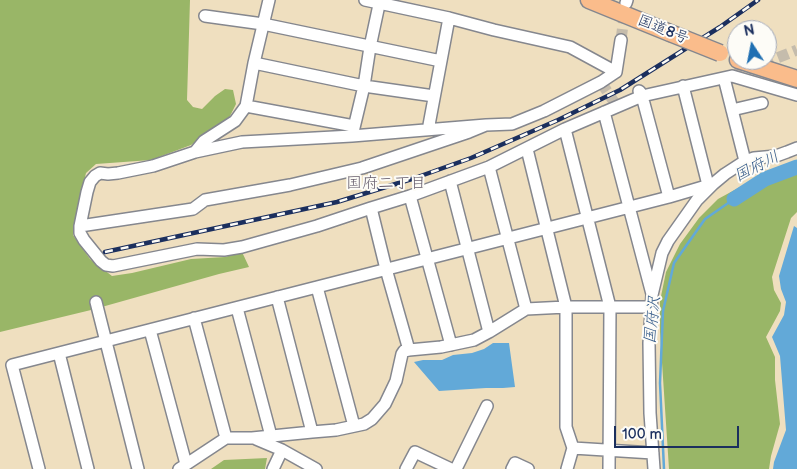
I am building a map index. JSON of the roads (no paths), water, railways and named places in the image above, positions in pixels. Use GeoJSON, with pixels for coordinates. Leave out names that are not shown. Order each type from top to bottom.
{"type":"FeatureCollection","features":[{"type":"Feature","properties":{"kind":"highway","name":"国道8号"},"geometry":{"type":"LineString","coordinates":[[589,0],[727,56]]}},
{"type":"Feature","properties":{"kind":"highway","name":"国道8号"},"geometry":{"type":"LineString","coordinates":[[769,70],[797,79]]}},
{"type":"Feature","properties":{"kind":"street"},"geometry":{"type":"LineString","coordinates":[[195,152],[204,141],[235,121],[246,106],[262,24],[269,0]]}},
{"type":"Feature","properties":{"kind":"street"},"geometry":{"type":"LineString","coordinates":[[365,0],[570,47],[616,72]]}},
{"type":"Feature","properties":{"kind":"street"},"geometry":{"type":"LineString","coordinates":[[353,131],[364,86],[380,2]]}},
{"type":"Feature","properties":{"kind":"street"},"geometry":{"type":"LineString","coordinates":[[205,16],[262,24],[440,61]]}},
{"type":"Feature","properties":{"kind":"street"},"geometry":{"type":"LineString","coordinates":[[429,125],[449,18]]}},
{"type":"Feature","properties":{"kind":"street"},"geometry":{"type":"LineString","coordinates":[[616,72],[620,40]]}},
{"type":"Feature","properties":{"kind":"street"},"geometry":{"type":"LineString","coordinates":[[254,63],[364,86],[434,96]]}},
{"type":"Feature","properties":{"kind":"street"},"geometry":{"type":"LineString","coordinates":[[616,72],[544,111],[512,124],[353,131],[242,142],[195,152],[153,166],[118,173],[100,173],[90,182],[86,192],[80,233],[100,261],[106,265],[113,266],[197,249],[224,250],[242,247],[317,226],[410,196],[489,167],[565,129],[642,96],[728,77],[797,95]]}},
{"type":"Feature","properties":{"kind":"street"},"geometry":{"type":"LineString","coordinates":[[728,77],[732,110],[745,161]]}},
{"type":"Feature","properties":{"kind":"street"},"geometry":{"type":"LineString","coordinates":[[683,86],[710,184]]}},
{"type":"Feature","properties":{"kind":"street"},"geometry":{"type":"LineString","coordinates":[[614,102],[637,91],[640,92],[670,197]]}},
{"type":"Feature","properties":{"kind":"street"},"geometry":{"type":"LineString","coordinates":[[732,110],[762,103]]}},
{"type":"Feature","properties":{"kind":"street"},"geometry":{"type":"LineString","coordinates":[[246,106],[353,131]]}},
{"type":"Feature","properties":{"kind":"street"},"geometry":{"type":"LineString","coordinates":[[604,112],[652,295]]}},
{"type":"Feature","properties":{"kind":"street"},"geometry":{"type":"LineString","coordinates":[[80,226],[193,209],[204,200],[290,185],[362,168],[469,132],[486,124]]}},
{"type":"Feature","properties":{"kind":"street"},"geometry":{"type":"LineString","coordinates":[[565,129],[610,307],[610,451],[608,469]]}},
{"type":"Feature","properties":{"kind":"street"},"geometry":{"type":"LineString","coordinates":[[39,469],[12,365],[670,197],[710,184],[745,161],[754,158],[776,156],[797,148]]}},
{"type":"Feature","properties":{"kind":"street"},"geometry":{"type":"LineString","coordinates":[[527,149],[566,307],[566,427],[573,448],[567,469]]}},
{"type":"Feature","properties":{"kind":"street"},"geometry":{"type":"LineString","coordinates":[[489,167],[526,309]]}},
{"type":"Feature","properties":{"kind":"street"},"geometry":{"type":"LineString","coordinates":[[450,181],[489,332]]}},
{"type":"Feature","properties":{"kind":"street"},"geometry":{"type":"LineString","coordinates":[[654,469],[648,343],[652,295],[662,253],[668,241],[710,184]]}},
{"type":"Feature","properties":{"kind":"street"},"geometry":{"type":"LineString","coordinates":[[410,196],[451,345]]}},
{"type":"Feature","properties":{"kind":"street"},"geometry":{"type":"LineString","coordinates":[[371,208],[409,350]]}},
{"type":"Feature","properties":{"kind":"street"},"geometry":{"type":"LineString","coordinates":[[317,287],[354,426]]}},
{"type":"Feature","properties":{"kind":"street"},"geometry":{"type":"LineString","coordinates":[[277,297],[312,432]]}},
{"type":"Feature","properties":{"kind":"street"},"geometry":{"type":"LineString","coordinates":[[96,302],[138,469]]}},
{"type":"Feature","properties":{"kind":"street"},"geometry":{"type":"LineString","coordinates":[[150,330],[182,466],[226,438],[252,438],[312,432],[364,424],[379,412],[384,404],[396,381],[404,351],[441,347],[474,340],[526,309],[650,307]]}},
{"type":"Feature","properties":{"kind":"street"},"geometry":{"type":"LineString","coordinates":[[236,308],[271,436]]}},
{"type":"Feature","properties":{"kind":"street"},"geometry":{"type":"LineString","coordinates":[[194,318],[226,438]]}},
{"type":"Feature","properties":{"kind":"street"},"geometry":{"type":"LineString","coordinates":[[59,353],[88,469]]}},
{"type":"Feature","properties":{"kind":"street"},"geometry":{"type":"LineString","coordinates":[[456,469],[487,406]]}},
{"type":"Feature","properties":{"kind":"street"},"geometry":{"type":"LineString","coordinates":[[252,438],[282,450],[316,469]]}},
{"type":"Feature","properties":{"kind":"street"},"geometry":{"type":"LineString","coordinates":[[573,448],[653,453]]}},
{"type":"Feature","properties":{"kind":"street"},"geometry":{"type":"LineString","coordinates":[[273,469],[282,450]]}},
{"type":"Feature","properties":{"kind":"street"},"geometry":{"type":"LineString","coordinates":[[406,469],[415,452],[451,469]]}},
{"type":"Feature","properties":{"kind":"street"},"geometry":{"type":"LineString","coordinates":[[512,469],[515,463],[528,469]]}},
{"type":"Feature","properties":{"kind":"water"},"geometry":{"type":"Polygon","coordinates":[[[794,226],[797,228],[797,469],[773,469],[786,430],[780,356],[772,337],[784,315],[786,302],[779,276],[794,226]]]}},
{"type":"Feature","properties":{"kind":"water"},"geometry":{"type":"Polygon","coordinates":[[[493,343],[509,343],[515,387],[439,391],[414,362],[442,360],[453,355],[472,353],[484,349],[493,343]]]}},
{"type":"Feature","properties":{"kind":"waterway","name":"国府川"},"geometry":{"type":"LineString","coordinates":[[734,199],[765,179],[797,167]]}},
{"type":"Feature","properties":{"kind":"waterway","name":"国府沢"},"geometry":{"type":"LineString","coordinates":[[664,469],[660,383],[663,311],[674,263],[705,219],[734,199]]}},
{"type":"Feature","properties":{"kind":"tunnel"},"geometry":{"type":"LineString","coordinates":[[621,40],[625,9]]}},
{"type":"Feature","properties":{"kind":"tunnel"},"geometry":{"type":"LineString","coordinates":[[732,76],[797,50]]}},
{"type":"Feature","properties":{"kind":"tunnel"},"geometry":{"type":"LineString","coordinates":[[601,82],[614,102]]}},
{"type":"Feature","properties":{"kind":"railway"},"geometry":{"type":"LineString","coordinates":[[105,252],[337,202],[415,178],[471,158],[558,120],[620,90],[720,27],[758,0]]}},
{"type":"Feature","properties":{"kind":"district","name":"国府二丁目"},"geometry":{"type":"Point","coordinates":[386,184]}}]}
